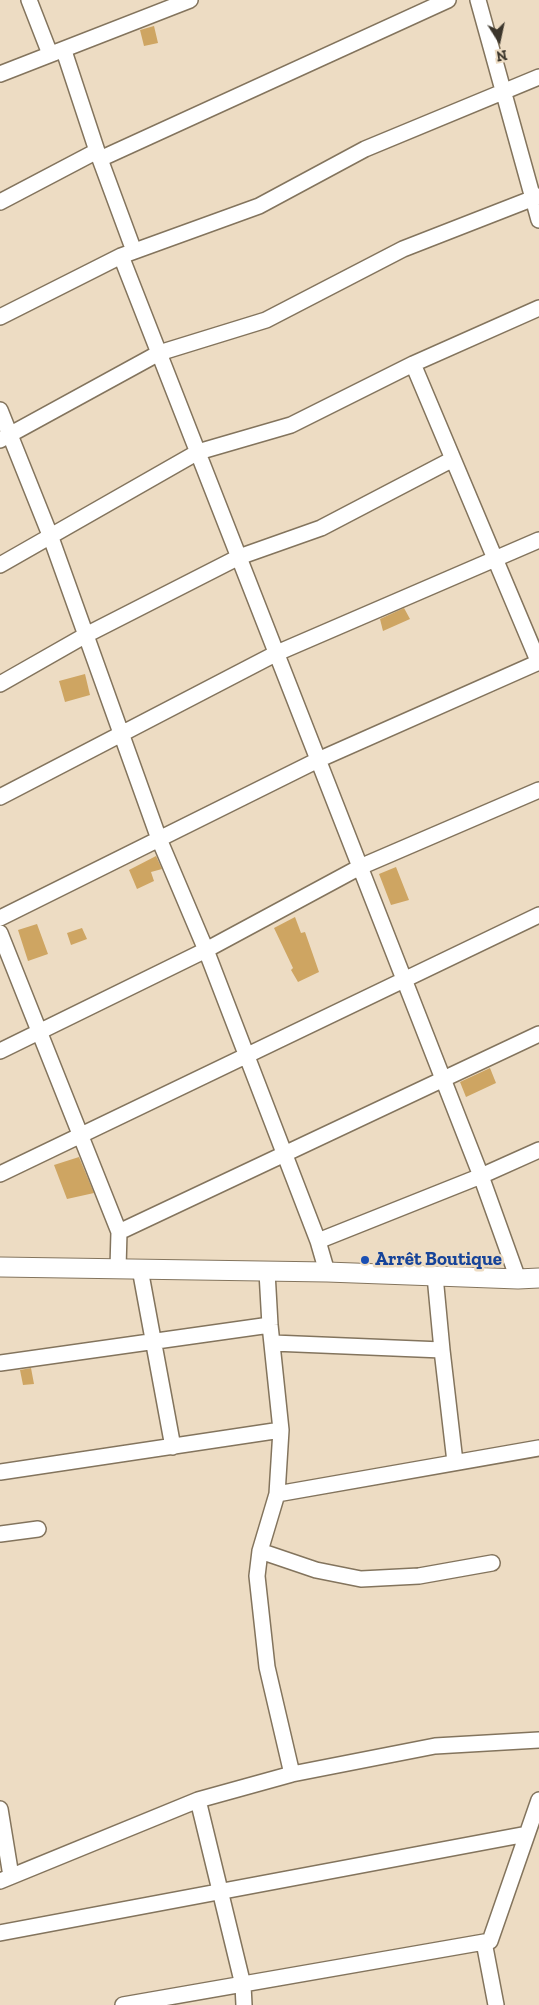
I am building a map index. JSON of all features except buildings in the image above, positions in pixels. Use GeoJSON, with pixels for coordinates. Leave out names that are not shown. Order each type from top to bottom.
{"type":"FeatureCollection","features":[{"type":"Feature","properties":{"kind":"main road"},"geometry":{"type":"LineString","coordinates":[[0,1267],[326,1272],[518,1279],[539,1278]]}},
{"type":"Feature","properties":{"kind":"street"},"geometry":{"type":"LineString","coordinates":[[29,0],[57,52],[98,155],[159,353],[481,1176],[518,1279]]}},
{"type":"Feature","properties":{"kind":"street"},"geometry":{"type":"LineString","coordinates":[[0,74],[190,0]]}},
{"type":"Feature","properties":{"kind":"street"},"geometry":{"type":"LineString","coordinates":[[0,202],[98,155],[448,0]]}},
{"type":"Feature","properties":{"kind":"street"},"geometry":{"type":"LineString","coordinates":[[478,0],[536,198],[539,220]]}},
{"type":"Feature","properties":{"kind":"street"},"geometry":{"type":"LineString","coordinates":[[0,317],[128,254],[259,206],[366,149],[539,77]]}},
{"type":"Feature","properties":{"kind":"street"},"geometry":{"type":"LineString","coordinates":[[5,437],[159,353],[266,320],[403,249],[536,198]]}},
{"type":"Feature","properties":{"kind":"street"},"geometry":{"type":"LineString","coordinates":[[0,565],[198,452],[290,426],[413,364],[539,308]]}},
{"type":"Feature","properties":{"kind":"street"},"geometry":{"type":"LineString","coordinates":[[0,918],[318,760],[539,662],[413,364]]}},
{"type":"Feature","properties":{"kind":"street"},"geometry":{"type":"LineString","coordinates":[[0,410],[5,437],[50,535],[159,839],[206,950],[318,1241],[326,1272]]}},
{"type":"Feature","properties":{"kind":"street"},"geometry":{"type":"LineString","coordinates":[[0,684],[86,635],[239,557],[321,528],[453,459]]}},
{"type":"Feature","properties":{"kind":"street"},"geometry":{"type":"LineString","coordinates":[[0,798],[277,653],[539,540]]}},
{"type":"Feature","properties":{"kind":"street"},"geometry":{"type":"LineString","coordinates":[[0,1051],[206,950],[360,867],[539,790]]}},
{"type":"Feature","properties":{"kind":"street"},"geometry":{"type":"LineString","coordinates":[[0,1174],[539,915]]}},
{"type":"Feature","properties":{"kind":"street"},"geometry":{"type":"LineString","coordinates":[[0,933],[119,1232],[118,1268]]}},
{"type":"Feature","properties":{"kind":"street"},"geometry":{"type":"LineString","coordinates":[[119,1232],[539,1034]]}},
{"type":"Feature","properties":{"kind":"street"},"geometry":{"type":"LineString","coordinates":[[318,1241],[481,1176],[539,1150]]}},
{"type":"Feature","properties":{"kind":"street"},"geometry":{"type":"LineString","coordinates":[[140,1269],[173,1447]]}},
{"type":"Feature","properties":{"kind":"street"},"geometry":{"type":"LineString","coordinates":[[267,1272],[270,1325],[281,1430],[277,1494],[260,1551],[257,1576],[266,1667],[292,1774]]}},
{"type":"Feature","properties":{"kind":"street"},"geometry":{"type":"LineString","coordinates":[[435,1276],[454,1462]]}},
{"type":"Feature","properties":{"kind":"street"},"geometry":{"type":"LineString","coordinates":[[0,1363],[270,1325]]}},
{"type":"Feature","properties":{"kind":"street"},"geometry":{"type":"LineString","coordinates":[[273,1342],[442,1350]]}},
{"type":"Feature","properties":{"kind":"street"},"geometry":{"type":"LineString","coordinates":[[0,1472],[281,1430]]}},
{"type":"Feature","properties":{"kind":"street"},"geometry":{"type":"LineString","coordinates":[[277,1494],[539,1448]]}},
{"type":"Feature","properties":{"kind":"street"},"geometry":{"type":"LineString","coordinates":[[0,1534],[38,1529]]}},
{"type":"Feature","properties":{"kind":"street"},"geometry":{"type":"LineString","coordinates":[[260,1551],[316,1570],[361,1579],[419,1576],[492,1563]]}},
{"type":"Feature","properties":{"kind":"street"},"geometry":{"type":"LineString","coordinates":[[0,1809],[6,1879],[198,1800],[292,1774],[436,1746],[539,1740]]}},
{"type":"Feature","properties":{"kind":"street"},"geometry":{"type":"LineString","coordinates":[[198,1800],[243,1985],[244,2005]]}},
{"type":"Feature","properties":{"kind":"street"},"geometry":{"type":"LineString","coordinates":[[123,2005],[490,1941],[539,1800]]}},
{"type":"Feature","properties":{"kind":"street"},"geometry":{"type":"LineString","coordinates":[[0,1933],[527,1834]]}},
{"type":"Feature","properties":{"kind":"street"},"geometry":{"type":"LineString","coordinates":[[484,1942],[496,2005]]}},
{"type":"Feature","properties":{"kind":"place","name":"Arrêt Boutique"},"geometry":{"type":"Point","coordinates":[365,1260]}}]}
